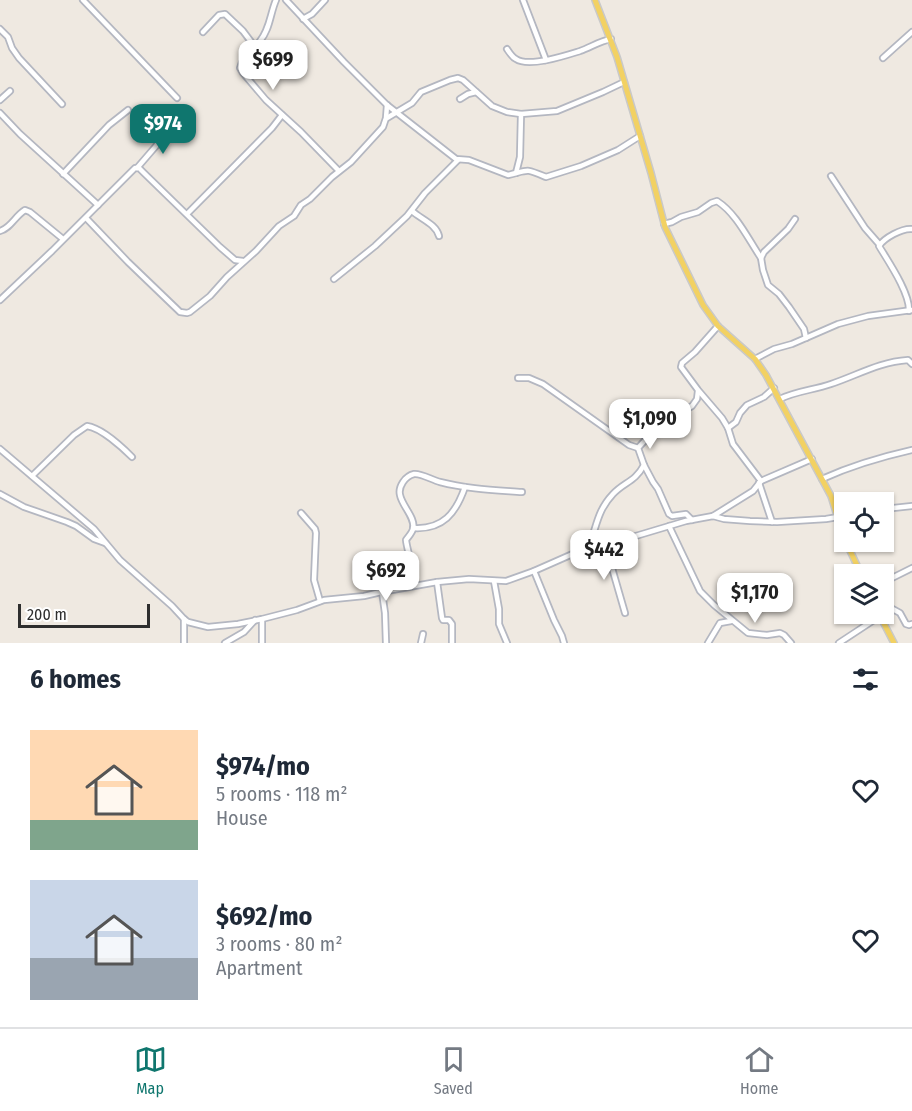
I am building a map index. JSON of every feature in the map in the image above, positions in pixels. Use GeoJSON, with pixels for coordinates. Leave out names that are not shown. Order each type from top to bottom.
{"type":"FeatureCollection","features":[{"type":"Feature","properties":{"kind":"main road"},"geometry":{"type":"LineString","coordinates":[[595,0],[611,39],[664,224],[703,305],[718,326],[755,359],[774,388],[834,502]]}},
{"type":"Feature","properties":{"kind":"main road"},"geometry":{"type":"LineString","coordinates":[[884,624],[894,643]]}},
{"type":"Feature","properties":{"kind":"street"},"geometry":{"type":"LineString","coordinates":[[83,0],[177,98]]}},
{"type":"Feature","properties":{"kind":"street"},"geometry":{"type":"LineString","coordinates":[[276,0],[266,34],[243,59],[240,68],[263,97],[339,171]]}},
{"type":"Feature","properties":{"kind":"street"},"geometry":{"type":"LineString","coordinates":[[286,0],[387,105],[458,160],[470,160],[508,175],[528,170],[546,177],[581,166],[618,150],[640,136]]}},
{"type":"Feature","properties":{"kind":"street"},"geometry":{"type":"LineString","coordinates":[[303,19],[312,14],[325,0]]}},
{"type":"Feature","properties":{"kind":"street"},"geometry":{"type":"LineString","coordinates":[[523,0],[546,60]]}},
{"type":"Feature","properties":{"kind":"street"},"geometry":{"type":"LineString","coordinates":[[203,32],[219,15],[225,14],[243,31],[255,47]]}},
{"type":"Feature","properties":{"kind":"street"},"geometry":{"type":"LineString","coordinates":[[0,29],[8,37],[19,58],[62,104]]}},
{"type":"Feature","properties":{"kind":"street"},"geometry":{"type":"LineString","coordinates":[[883,58],[912,32]]}},
{"type":"Feature","properties":{"kind":"street"},"geometry":{"type":"LineString","coordinates":[[507,49],[520,61],[536,62],[579,51],[611,39]]}},
{"type":"Feature","properties":{"kind":"street"},"geometry":{"type":"LineString","coordinates":[[386,118],[412,103],[421,92],[458,78],[496,108],[521,114],[557,111],[624,82]]}},
{"type":"Feature","properties":{"kind":"street"},"geometry":{"type":"LineString","coordinates":[[0,100],[10,91]]}},
{"type":"Feature","properties":{"kind":"street"},"geometry":{"type":"LineString","coordinates":[[460,99],[476,92]]}},
{"type":"Feature","properties":{"kind":"street"},"geometry":{"type":"LineString","coordinates":[[86,218],[161,295],[183,313],[190,312],[210,296],[279,226],[294,216],[299,207],[351,162],[376,136],[383,127],[387,105]]}},
{"type":"Feature","properties":{"kind":"street"},"geometry":{"type":"LineString","coordinates":[[63,174],[109,125],[128,110]]}},
{"type":"Feature","properties":{"kind":"street"},"geometry":{"type":"LineString","coordinates":[[516,172],[520,157],[521,114]]}},
{"type":"Feature","properties":{"kind":"street"},"geometry":{"type":"LineString","coordinates":[[186,214],[272,128],[282,115]]}},
{"type":"Feature","properties":{"kind":"street"},"geometry":{"type":"LineString","coordinates":[[1,117],[98,205]]}},
{"type":"Feature","properties":{"kind":"street"},"geometry":{"type":"LineString","coordinates":[[0,300],[86,218],[131,170],[137,168],[156,146],[165,130]]}},
{"type":"Feature","properties":{"kind":"street"},"geometry":{"type":"LineString","coordinates":[[334,279],[375,246],[412,211],[424,193],[458,160]]}},
{"type":"Feature","properties":{"kind":"street"},"geometry":{"type":"LineString","coordinates":[[137,168],[220,247],[235,260],[243,261]]}},
{"type":"Feature","properties":{"kind":"street"},"geometry":{"type":"LineString","coordinates":[[755,359],[774,349],[838,324],[910,311],[909,303],[879,244],[865,228],[831,176]]}},
{"type":"Feature","properties":{"kind":"street"},"geometry":{"type":"LineString","coordinates":[[664,224],[698,212],[717,201],[734,217],[761,258],[768,285],[789,307],[804,329],[806,338]]}},
{"type":"Feature","properties":{"kind":"street"},"geometry":{"type":"LineString","coordinates":[[0,231],[8,227],[25,210],[63,239]]}},
{"type":"Feature","properties":{"kind":"street"},"geometry":{"type":"LineString","coordinates":[[412,211],[433,226],[440,236]]}},
{"type":"Feature","properties":{"kind":"street"},"geometry":{"type":"LineString","coordinates":[[761,258],[764,252],[788,230],[795,219]]}},
{"type":"Feature","properties":{"kind":"street"},"geometry":{"type":"LineString","coordinates":[[879,244],[906,229],[912,229]]}},
{"type":"Feature","properties":{"kind":"street"},"geometry":{"type":"LineString","coordinates":[[718,326],[682,363],[681,367],[722,418],[733,444],[760,482],[772,522]]}},
{"type":"Feature","properties":{"kind":"street"},"geometry":{"type":"LineString","coordinates":[[780,399],[832,384],[892,361],[908,360],[912,364]]}},
{"type":"Feature","properties":{"kind":"street"},"geometry":{"type":"LineString","coordinates":[[518,378],[529,378],[543,384],[629,445],[638,448]]}},
{"type":"Feature","properties":{"kind":"street"},"geometry":{"type":"LineString","coordinates":[[728,428],[736,422],[747,405],[765,396],[774,388]]}},
{"type":"Feature","properties":{"kind":"street"},"geometry":{"type":"LineString","coordinates":[[638,448],[658,426],[692,406],[697,399],[698,390]]}},
{"type":"Feature","properties":{"kind":"street"},"geometry":{"type":"LineString","coordinates":[[32,476],[74,435],[87,426],[93,427],[132,457]]}},
{"type":"Feature","properties":{"kind":"street"},"geometry":{"type":"LineString","coordinates":[[638,448],[669,514],[672,516],[686,514],[692,520]]}},
{"type":"Feature","properties":{"kind":"street"},"geometry":{"type":"LineString","coordinates":[[0,449],[94,529],[120,560],[184,619],[213,627],[262,619],[301,609],[320,601],[364,596],[437,582],[469,579],[512,580],[590,546],[610,543],[713,516],[772,522],[834,518]]}},
{"type":"Feature","properties":{"kind":"street"},"geometry":{"type":"LineString","coordinates":[[822,479],[850,468],[912,450]]}},
{"type":"Feature","properties":{"kind":"street"},"geometry":{"type":"LineString","coordinates":[[713,516],[753,491],[760,482],[812,459]]}},
{"type":"Feature","properties":{"kind":"street"},"geometry":{"type":"LineString","coordinates":[[590,546],[601,509],[615,492],[639,474],[644,465]]}},
{"type":"Feature","properties":{"kind":"street"},"geometry":{"type":"LineString","coordinates":[[395,589],[410,573],[406,540],[413,528],[412,519],[399,492],[408,476],[417,474],[442,483],[489,491],[522,492]]}},
{"type":"Feature","properties":{"kind":"street"},"geometry":{"type":"LineString","coordinates":[[413,528],[425,528],[445,520],[461,498],[465,487]]}},
{"type":"Feature","properties":{"kind":"street"},"geometry":{"type":"LineString","coordinates":[[0,494],[24,507],[76,526],[94,539],[107,544]]}},
{"type":"Feature","properties":{"kind":"street"},"geometry":{"type":"LineString","coordinates":[[894,507],[912,506]]}},
{"type":"Feature","properties":{"kind":"street"},"geometry":{"type":"LineString","coordinates":[[301,513],[316,533],[314,580],[320,601]]}},
{"type":"Feature","properties":{"kind":"street"},"geometry":{"type":"LineString","coordinates":[[669,526],[700,591],[731,621],[748,633],[767,636],[780,633],[791,643]]}},
{"type":"Feature","properties":{"kind":"street"},"geometry":{"type":"LineString","coordinates":[[610,543],[612,568],[625,613]]}},
{"type":"Feature","properties":{"kind":"street"},"geometry":{"type":"LineString","coordinates":[[894,577],[912,568]]}},
{"type":"Feature","properties":{"kind":"street"},"geometry":{"type":"LineString","coordinates":[[534,571],[564,643]]}},
{"type":"Feature","properties":{"kind":"street"},"geometry":{"type":"LineString","coordinates":[[494,581],[499,624],[507,643]]}},
{"type":"Feature","properties":{"kind":"street"},"geometry":{"type":"LineString","coordinates":[[437,582],[442,618],[449,620],[452,624],[452,643]]}},
{"type":"Feature","properties":{"kind":"street"},"geometry":{"type":"LineString","coordinates":[[382,592],[386,643]]}},
{"type":"Feature","properties":{"kind":"street"},"geometry":{"type":"LineString","coordinates":[[894,610],[900,613],[906,624],[912,624]]}},
{"type":"Feature","properties":{"kind":"street"},"geometry":{"type":"LineString","coordinates":[[184,619],[184,643]]}},
{"type":"Feature","properties":{"kind":"street"},"geometry":{"type":"LineString","coordinates":[[262,619],[262,643]]}},
{"type":"Feature","properties":{"kind":"street"},"geometry":{"type":"LineString","coordinates":[[225,643],[244,632],[255,620]]}},
{"type":"Feature","properties":{"kind":"street"},"geometry":{"type":"LineString","coordinates":[[708,643],[720,623],[731,621]]}},
{"type":"Feature","properties":{"kind":"street"},"geometry":{"type":"LineString","coordinates":[[838,643],[866,624]]}},
{"type":"Feature","properties":{"kind":"street"},"geometry":{"type":"LineString","coordinates":[[422,643],[423,634]]}}]}
